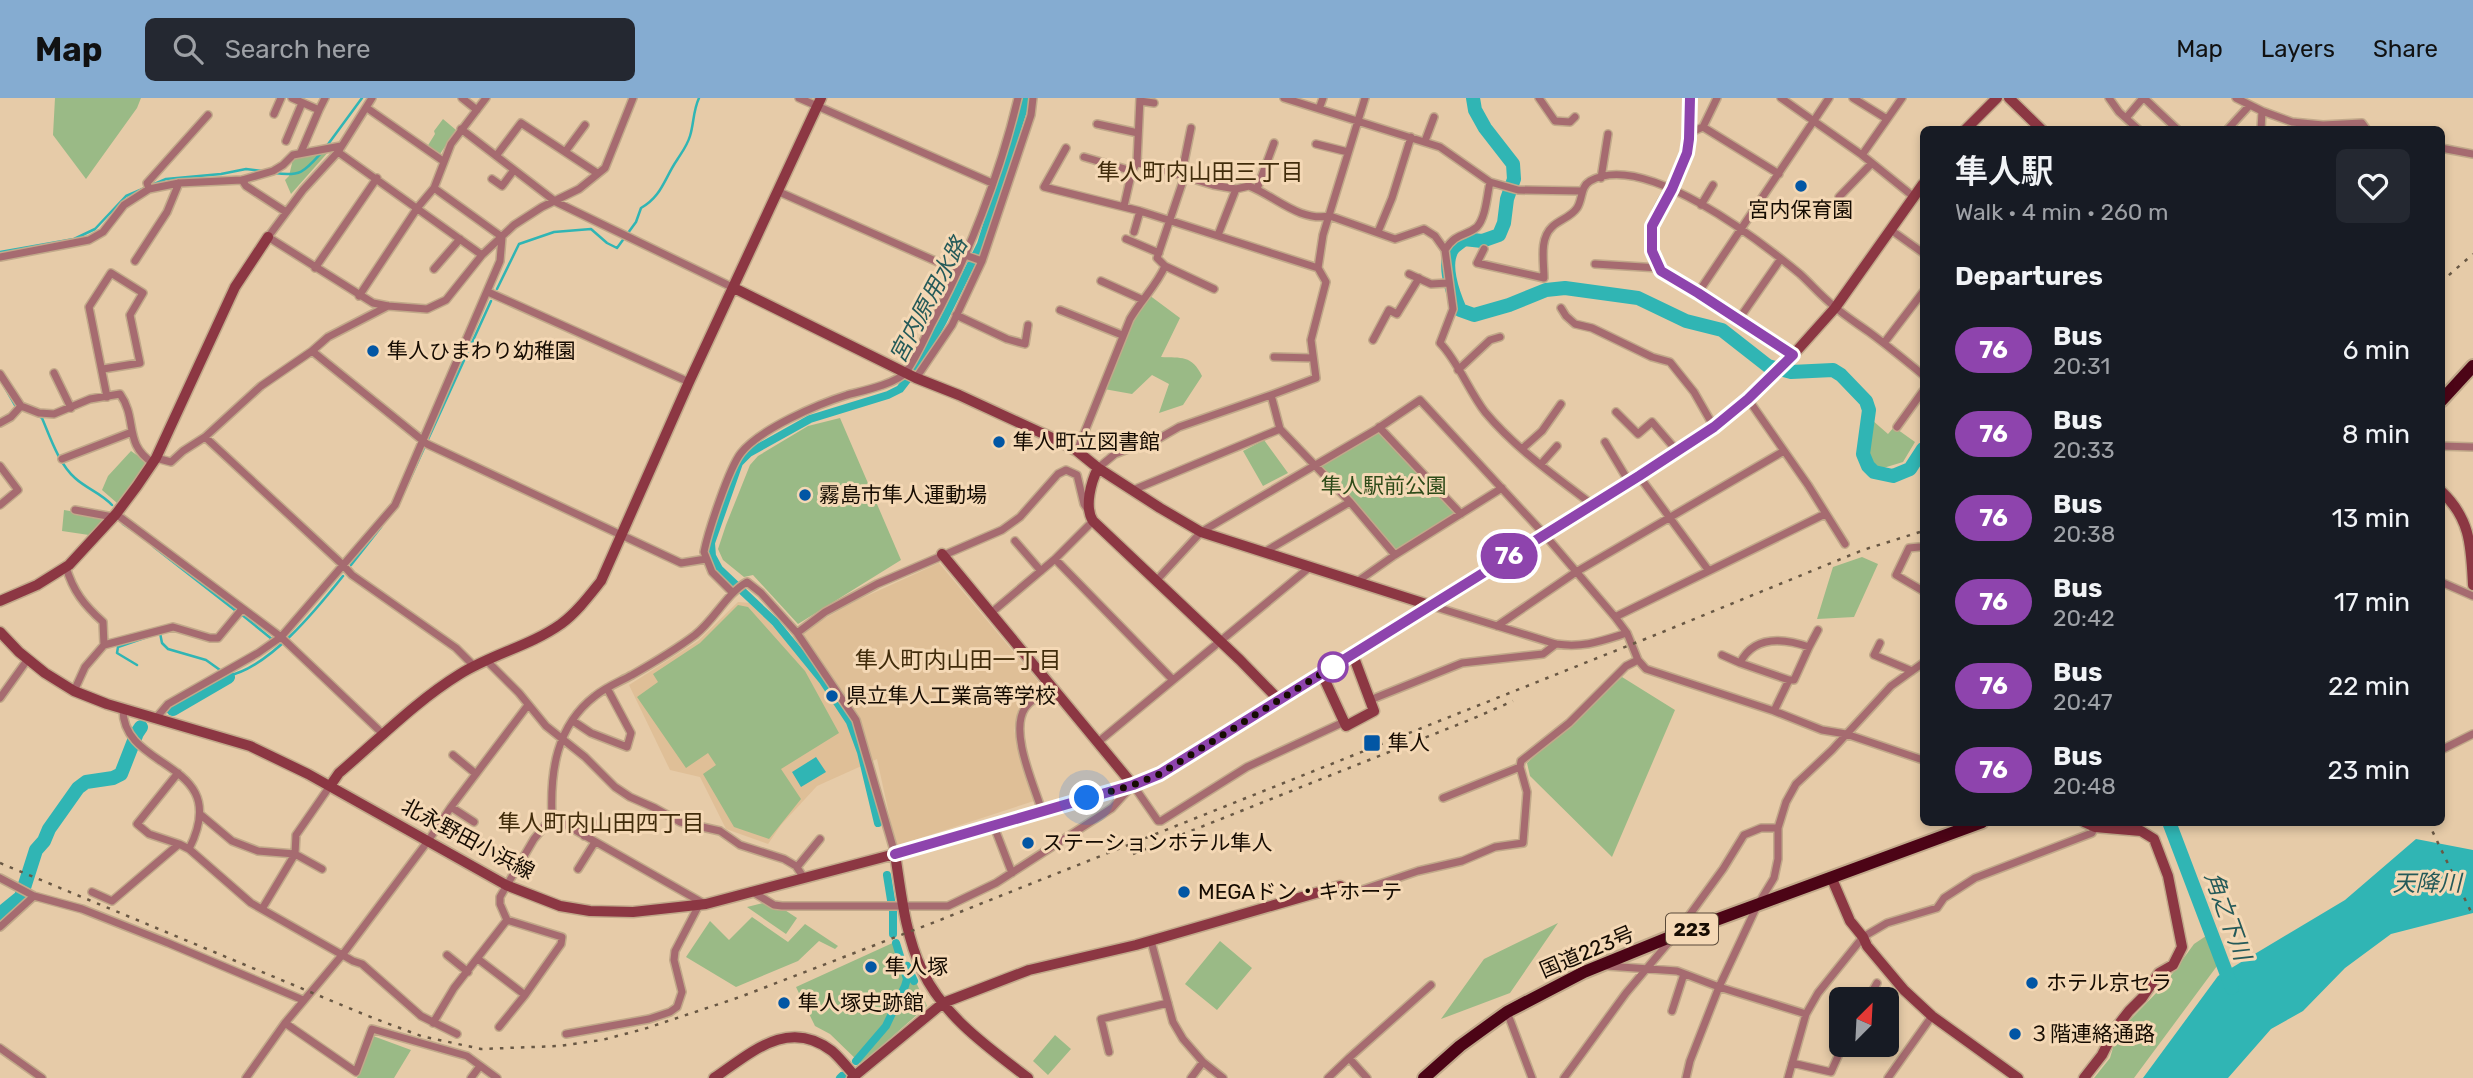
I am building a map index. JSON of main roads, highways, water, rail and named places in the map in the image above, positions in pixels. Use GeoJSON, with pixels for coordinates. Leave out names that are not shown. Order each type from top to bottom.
{"type":"FeatureCollection","features":[{"type":"Feature","properties":{"kind":"highway"},"geometry":{"type":"LineString","coordinates":[[2445,397],[2473,366]]}},
{"type":"Feature","properties":{"kind":"highway","name":"国道223号"},"geometry":{"type":"LineString","coordinates":[[1424,1078],[1460,1046],[1507,1012],[1560,983],[1675,935],[1971,826]]}},
{"type":"Feature","properties":{"kind":"water"},"geometry":{"type":"Polygon","coordinates":[[[816,757],[826,772],[801,787],[792,772],[816,757]]]}},
{"type":"Feature","properties":{"kind":"water","name":"天降川"},"geometry":{"type":"Polygon","coordinates":[[[2416,839],[2473,850],[2473,913],[2391,934],[2345,968],[2303,1011],[2271,1029],[2228,1078],[2143,1078],[2218,976],[2345,900],[2416,839]]]}},
{"type":"Feature","properties":{"kind":"waterway"},"geometry":{"type":"LineString","coordinates":[[326,147],[362,98]]}},
{"type":"Feature","properties":{"kind":"waterway"},"geometry":{"type":"LineString","coordinates":[[497,289],[519,244],[554,232],[591,229],[617,248],[636,222],[641,208],[658,193],[686,146],[699,98]]}},
{"type":"Feature","properties":{"kind":"waterway","name":"宮内原用水路"},"geometry":{"type":"LineString","coordinates":[[878,823],[861,752],[850,722],[823,681],[775,622],[719,569],[712,556],[711,543],[739,463],[749,453],[810,419],[900,389],[917,367],[981,244],[1027,98]]}},
{"type":"Feature","properties":{"kind":"waterway","name":"角之下川"},"geometry":{"type":"LineString","coordinates":[[1473,98],[1475,110],[1485,128],[1513,164],[1514,179],[1499,235],[1482,241],[1464,239],[1450,253],[1448,269],[1460,310],[1474,315],[1546,290],[1565,288],[1638,298],[1686,321],[1722,330],[1768,366],[1791,372],[1833,370],[1841,375],[1866,401],[1869,410],[1863,454],[1874,472],[1893,476],[1910,469],[1920,454]]}},
{"type":"Feature","properties":{"kind":"waterway"},"geometry":{"type":"LineString","coordinates":[[275,173],[291,174],[302,171],[322,152]]}},
{"type":"Feature","properties":{"kind":"waterway"},"geometry":{"type":"LineString","coordinates":[[0,252],[74,239],[95,229],[126,196],[166,179],[246,169],[262,171]]}},
{"type":"Feature","properties":{"kind":"waterway"},"geometry":{"type":"LineString","coordinates":[[404,492],[491,301]]}},
{"type":"Feature","properties":{"kind":"waterway"},"geometry":{"type":"LineString","coordinates":[[4,386],[16,407]]}},
{"type":"Feature","properties":{"kind":"waterway"},"geometry":{"type":"LineString","coordinates":[[38,416],[42,418],[69,472],[112,505]]}},
{"type":"Feature","properties":{"kind":"waterway"},"geometry":{"type":"LineString","coordinates":[[123,524],[132,530]]}},
{"type":"Feature","properties":{"kind":"waterway"},"geometry":{"type":"LineString","coordinates":[[351,565],[381,527]]}},
{"type":"Feature","properties":{"kind":"waterway"},"geometry":{"type":"LineString","coordinates":[[154,547],[236,611]]}},
{"type":"Feature","properties":{"kind":"waterway"},"geometry":{"type":"LineString","coordinates":[[227,676],[243,671],[275,650],[306,620],[343,576]]}},
{"type":"Feature","properties":{"kind":"waterway"},"geometry":{"type":"LineString","coordinates":[[241,614],[273,640]]}},
{"type":"Feature","properties":{"kind":"waterway"},"geometry":{"type":"LineString","coordinates":[[160,633],[162,643],[168,649],[206,660],[220,670]]}},
{"type":"Feature","properties":{"kind":"waterway"},"geometry":{"type":"LineString","coordinates":[[137,665],[117,653],[118,647],[150,636]]}},
{"type":"Feature","properties":{"kind":"waterway"},"geometry":{"type":"LineString","coordinates":[[173,709],[228,677]]}},
{"type":"Feature","properties":{"kind":"waterway"},"geometry":{"type":"LineString","coordinates":[[0,914],[21,897],[36,850],[78,788],[86,782],[113,778],[121,774],[141,727]]}},
{"type":"Feature","properties":{"kind":"waterway","name":"角之下川"},"geometry":{"type":"LineString","coordinates":[[2171,826],[2232,988]]}},
{"type":"Feature","properties":{"kind":"waterway","name":"宮内原用水路"},"geometry":{"type":"LineString","coordinates":[[887,875],[891,900]]}},
{"type":"Feature","properties":{"kind":"waterway","name":"宮内原用水路"},"geometry":{"type":"LineString","coordinates":[[893,911],[893,934]]}},
{"type":"Feature","properties":{"kind":"waterway","name":"宮内原用水路"},"geometry":{"type":"LineString","coordinates":[[856,1061],[886,1026],[905,986],[907,979],[896,943]]}},
{"type":"Feature","properties":{"kind":"waterway","name":"宮内原用水路"},"geometry":{"type":"LineString","coordinates":[[907,966],[914,981]]}},
{"type":"Feature","properties":{"kind":"railway"},"geometry":{"type":"LineString","coordinates":[[2445,278],[2473,254]]}},
{"type":"Feature","properties":{"kind":"railway"},"geometry":{"type":"LineString","coordinates":[[1643,640],[1863,550],[1920,532]]}},
{"type":"Feature","properties":{"kind":"railway"},"geometry":{"type":"LineString","coordinates":[[0,863],[421,1036],[481,1049],[559,1046],[602,1040],[644,1029],[740,997],[1650,637]]}},
{"type":"Feature","properties":{"kind":"railway"},"geometry":{"type":"LineString","coordinates":[[1133,854],[1513,701]]}},
{"type":"Feature","properties":{"kind":"railway"},"geometry":{"type":"LineString","coordinates":[[2430,826],[2473,916]]}},
{"type":"Feature","properties":{"kind":"place","name":"宮内保育園"},"geometry":{"type":"Point","coordinates":[1801,186]}},
{"type":"Feature","properties":{"kind":"place","name":"隼人ひまわり幼稚園"},"geometry":{"type":"Point","coordinates":[373,351]}},
{"type":"Feature","properties":{"kind":"place","name":"隼人町立図書館"},"geometry":{"type":"Point","coordinates":[999,442]}},
{"type":"Feature","properties":{"kind":"place","name":"霧島市隼人運動場"},"geometry":{"type":"Point","coordinates":[805,495]}},
{"type":"Feature","properties":{"kind":"place","name":"県立隼人工業高等学校"},"geometry":{"type":"Point","coordinates":[832,696]}},
{"type":"Feature","properties":{"kind":"place","name":"隼人"},"geometry":{"type":"Point","coordinates":[1372,743]}},
{"type":"Feature","properties":{"kind":"place","name":"ステーションホテル隼人"},"geometry":{"type":"Point","coordinates":[1028,843]}},
{"type":"Feature","properties":{"kind":"place","name":"MEGAドン・キホーテ"},"geometry":{"type":"Point","coordinates":[1184,892]}},
{"type":"Feature","properties":{"kind":"place","name":"隼人塚"},"geometry":{"type":"Point","coordinates":[871,967]}},
{"type":"Feature","properties":{"kind":"place","name":"ホテル京セラ"},"geometry":{"type":"Point","coordinates":[2032,983]}},
{"type":"Feature","properties":{"kind":"place","name":"隼人塚史跡館"},"geometry":{"type":"Point","coordinates":[784,1003]}},
{"type":"Feature","properties":{"kind":"place","name":"３階連絡通路"},"geometry":{"type":"Point","coordinates":[2015,1034]}},
{"type":"Feature","properties":{"kind":"district","name":"隼人町内山田三丁目"},"geometry":{"type":"Point","coordinates":[1200,172]}},
{"type":"Feature","properties":{"kind":"district","name":"隼人町内山田一丁目"},"geometry":{"type":"Point","coordinates":[958,660]}},
{"type":"Feature","properties":{"kind":"district","name":"隼人町内山田四丁目"},"geometry":{"type":"Point","coordinates":[601,823]}},
{"type":"Feature","properties":{"kind":"park label","name":"隼人駅前公園"},"geometry":{"type":"Point","coordinates":[1384,486]}}]}
